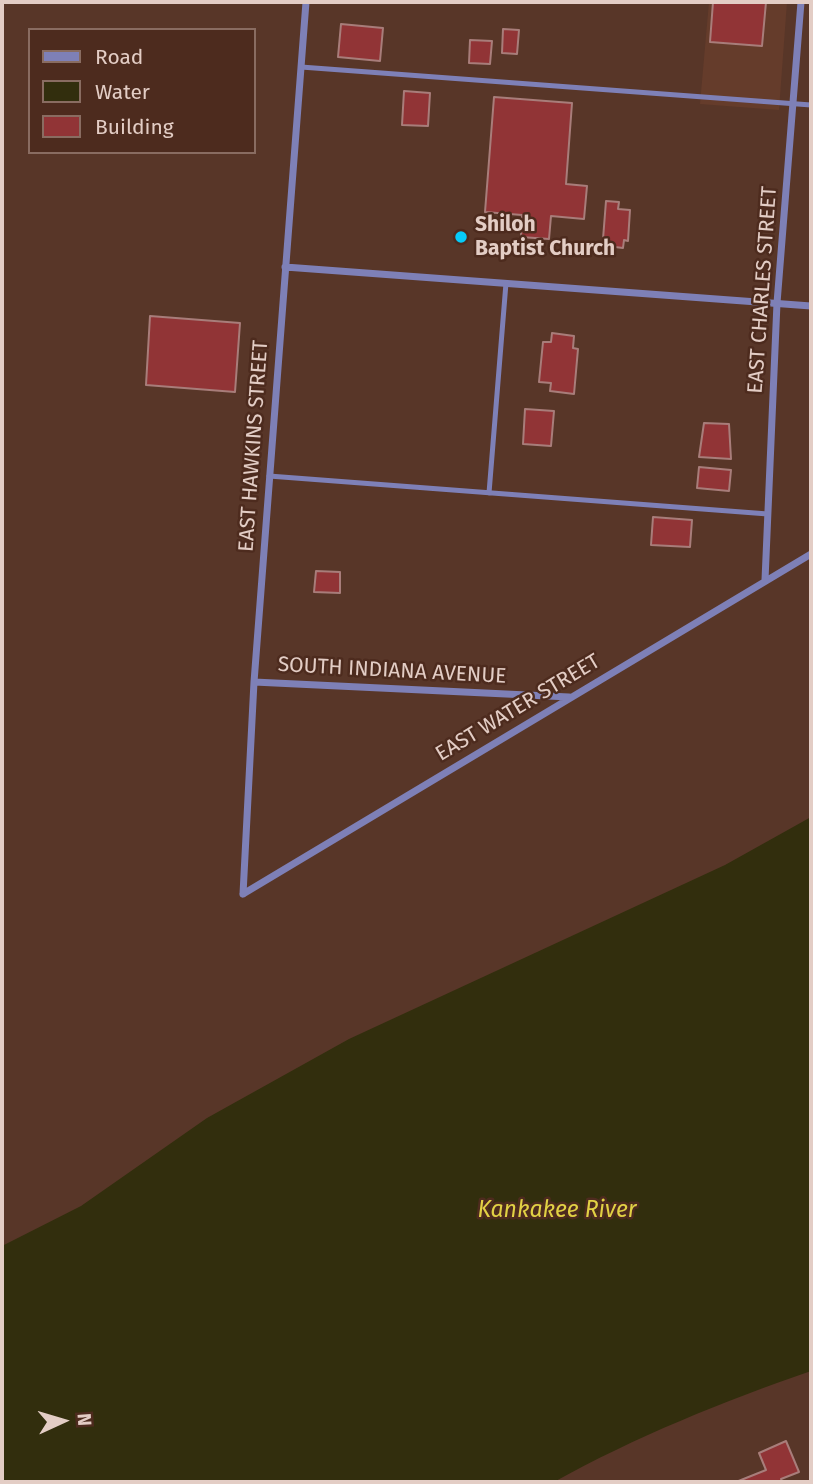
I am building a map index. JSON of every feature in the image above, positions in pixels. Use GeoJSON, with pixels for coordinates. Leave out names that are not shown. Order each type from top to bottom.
{"type":"FeatureCollection","features":[{"type":"Feature","properties":{"kind":"street","name":"EAST HAWKINS STREET"},"geometry":{"type":"LineString","coordinates":[[243,894],[254,682],[306,2]]}},
{"type":"Feature","properties":{"kind":"street","name":"EAST CHARLES STREET"},"geometry":{"type":"LineString","coordinates":[[765,580],[777,303],[802,2]]}},
{"type":"Feature","properties":{"kind":"street"},"geometry":{"type":"LineString","coordinates":[[285,267],[811,306]]}},
{"type":"Feature","properties":{"kind":"street","name":"EAST WATER STREET"},"geometry":{"type":"LineString","coordinates":[[243,894],[811,554]]}},
{"type":"Feature","properties":{"kind":"street","name":"SOUTH INDIANA AVENUE"},"geometry":{"type":"LineString","coordinates":[[254,682],[570,697]]}},
{"type":"Feature","properties":{"kind":"lane"},"geometry":{"type":"LineString","coordinates":[[301,66],[811,105]]}},
{"type":"Feature","properties":{"kind":"lane"},"geometry":{"type":"LineString","coordinates":[[489,493],[506,283]]}},
{"type":"Feature","properties":{"kind":"lane"},"geometry":{"type":"LineString","coordinates":[[269,477],[768,514]]}},
{"type":"Feature","properties":{"kind":"shaded area"},"geometry":{"type":"Polygon","coordinates":[[[709,2],[787,2],[779,110],[700,104],[709,2]]]}},
{"type":"Feature","properties":{"kind":"water","name":"Kankakee River"},"geometry":{"type":"Polygon","coordinates":[[[811,817],[811,1371],[680,1421],[554,1482],[2,1482],[2,1246],[81,1206],[207,1118],[349,1039],[725,865],[811,817]]]}},
{"type":"Feature","properties":{"kind":"building"},"geometry":{"type":"Polygon","coordinates":[[[713,2],[766,2],[762,46],[710,42],[713,2]]]}},
{"type":"Feature","properties":{"kind":"building"},"geometry":{"type":"Polygon","coordinates":[[[341,24],[383,28],[380,61],[338,57],[341,24]]]}},
{"type":"Feature","properties":{"kind":"building"},"geometry":{"type":"Polygon","coordinates":[[[503,29],[519,30],[517,54],[502,53],[503,29]]]}},
{"type":"Feature","properties":{"kind":"building"},"geometry":{"type":"Polygon","coordinates":[[[470,40],[492,41],[490,64],[469,63],[470,40]]]}},
{"type":"Feature","properties":{"kind":"building"},"geometry":{"type":"Polygon","coordinates":[[[404,91],[430,93],[428,126],[402,125],[404,91]]]}},
{"type":"Feature","properties":{"kind":"building"},"geometry":{"type":"Polygon","coordinates":[[[494,97],[572,103],[566,184],[587,186],[584,219],[551,216],[549,239],[521,237],[522,215],[485,212],[494,97]]]}},
{"type":"Feature","properties":{"kind":"building"},"geometry":{"type":"Polygon","coordinates":[[[606,201],[619,202],[618,209],[630,210],[628,241],[624,240],[623,248],[607,246],[608,240],[603,239],[606,201]]]}},
{"type":"Feature","properties":{"kind":"building"},"geometry":{"type":"Polygon","coordinates":[[[150,316],[240,323],[235,392],[146,385],[150,316]]]}},
{"type":"Feature","properties":{"kind":"building"},"geometry":{"type":"Polygon","coordinates":[[[552,333],[574,336],[573,348],[578,349],[574,394],[550,391],[551,383],[539,382],[543,342],[551,342],[552,333]]]}},
{"type":"Feature","properties":{"kind":"building"},"geometry":{"type":"Polygon","coordinates":[[[525,409],[554,411],[551,446],[523,444],[525,409]]]}},
{"type":"Feature","properties":{"kind":"building"},"geometry":{"type":"Polygon","coordinates":[[[704,423],[729,424],[731,459],[699,457],[704,423]]]}},
{"type":"Feature","properties":{"kind":"building"},"geometry":{"type":"Polygon","coordinates":[[[699,467],[731,470],[729,491],[697,488],[699,467]]]}},
{"type":"Feature","properties":{"kind":"building"},"geometry":{"type":"Polygon","coordinates":[[[653,517],[692,520],[690,547],[651,545],[653,517]]]}},
{"type":"Feature","properties":{"kind":"building"},"geometry":{"type":"Polygon","coordinates":[[[316,571],[340,572],[340,593],[314,592],[316,571]]]}},
{"type":"Feature","properties":{"kind":"building"},"geometry":{"type":"Polygon","coordinates":[[[786,1441],[799,1472],[781,1479],[782,1482],[736,1482],[766,1470],[759,1453],[786,1441]]]}},
{"type":"Feature","properties":{"kind":"place","name":"Shiloh Baptist Church"},"geometry":{"type":"Point","coordinates":[461,237]}}]}
